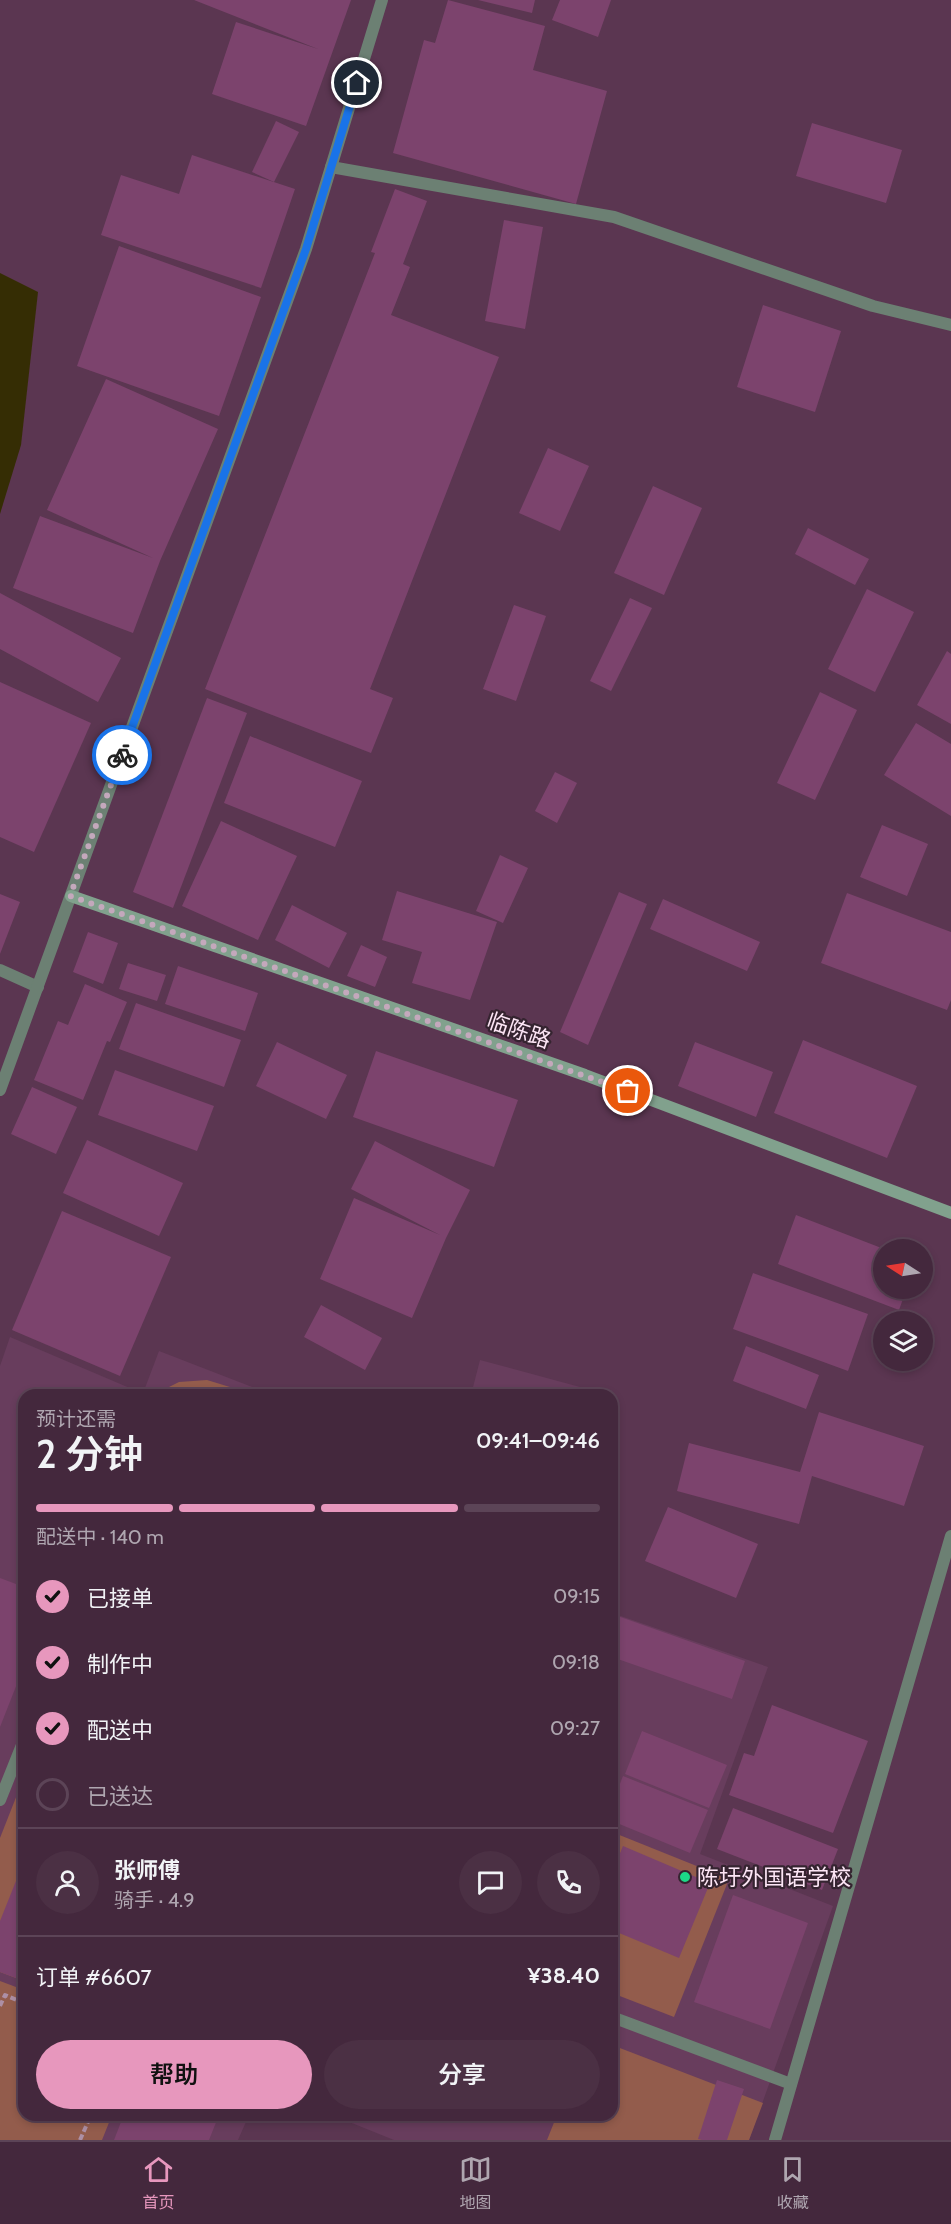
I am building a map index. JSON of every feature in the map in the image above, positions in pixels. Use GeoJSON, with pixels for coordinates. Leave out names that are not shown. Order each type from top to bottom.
{"type":"FeatureCollection","features":[{"type":"Feature","properties":{"kind":"street"},"geometry":{"type":"LineString","coordinates":[[0,1090],[306,249],[382,0]]}},
{"type":"Feature","properties":{"kind":"street"},"geometry":{"type":"LineString","coordinates":[[331,167],[614,217],[873,306],[951,325]]}},
{"type":"Feature","properties":{"kind":"street","name":"临陈路"},"geometry":{"type":"LineString","coordinates":[[70,896],[585,1075],[951,1213]]}},
{"type":"Feature","properties":{"kind":"street"},"geometry":{"type":"LineString","coordinates":[[0,970],[38,987]]}},
{"type":"Feature","properties":{"kind":"street"},"geometry":{"type":"LineString","coordinates":[[775,2140],[951,1536]]}},
{"type":"Feature","properties":{"kind":"street"},"geometry":{"type":"LineString","coordinates":[[0,1800],[18,1755]]}},
{"type":"Feature","properties":{"kind":"street"},"geometry":{"type":"LineString","coordinates":[[618,2019],[791,2084]]}},
{"type":"Feature","properties":{"kind":"path"},"geometry":{"type":"LineString","coordinates":[[0,2006],[4,1995],[18,2001]]}},
{"type":"Feature","properties":{"kind":"path"},"geometry":{"type":"LineString","coordinates":[[80,2140],[88,2121]]}},
{"type":"Feature","properties":{"kind":"shaded area"},"geometry":{"type":"Polygon","coordinates":[[[0,273],[38,292],[21,445],[0,514],[0,273]]]}},
{"type":"Feature","properties":{"kind":"shaded area"},"geometry":{"type":"Polygon","coordinates":[[[10,1337],[132,1389],[18,1389],[18,2121],[246,2121],[238,2140],[0,2140],[0,1366],[10,1337]]]}},
{"type":"Feature","properties":{"kind":"shaded area"},"geometry":{"type":"Polygon","coordinates":[[[159,1351],[257,1389],[132,1389],[145,1388],[159,1351]]]}},
{"type":"Feature","properties":{"kind":"shaded area"},"geometry":{"type":"Polygon","coordinates":[[[480,1360],[587,1389],[473,1389],[480,1360]]]}},
{"type":"Feature","properties":{"kind":"shaded area"},"geometry":{"type":"Polygon","coordinates":[[[207,1380],[236,1389],[165,1389],[179,1382],[207,1380]]]}},
{"type":"Feature","properties":{"kind":"shaded area","name":"陈圩外国语学校"},"geometry":{"type":"Polygon","coordinates":[[[618,1615],[768,1667],[700,1854],[833,1906],[749,2140],[394,2140],[347,2121],[618,2121],[618,1615]]]}},
{"type":"Feature","properties":{"kind":"shaded area"},"geometry":{"type":"Polygon","coordinates":[[[18,1792],[18,1979],[0,1972],[0,1838],[18,1792]]]}},
{"type":"Feature","properties":{"kind":"shaded area"},"geometry":{"type":"Polygon","coordinates":[[[618,1834],[729,1879],[674,2017],[618,1995],[618,1834]]]}},
{"type":"Feature","properties":{"kind":"shaded area"},"geometry":{"type":"Polygon","coordinates":[[[0,1981],[18,1988],[18,2121],[110,2121],[102,2140],[0,2140],[0,1981]]]}},
{"type":"Feature","properties":{"kind":"shaded area"},"geometry":{"type":"Polygon","coordinates":[[[618,2047],[763,2103],[749,2140],[547,2140],[555,2121],[618,2121],[618,2047]]]}},
{"type":"Feature","properties":{"kind":"building"},"geometry":{"type":"Polygon","coordinates":[[[194,0],[351,0],[306,126],[212,94],[236,22],[318,49],[194,0]]]}},
{"type":"Feature","properties":{"kind":"building"},"geometry":{"type":"Polygon","coordinates":[[[448,0],[545,26],[533,70],[607,91],[576,204],[393,153],[424,40],[435,43],[448,0]]]}},
{"type":"Feature","properties":{"kind":"building"},"geometry":{"type":"Polygon","coordinates":[[[478,0],[535,0],[532,13],[478,0]]]}},
{"type":"Feature","properties":{"kind":"building"},"geometry":{"type":"Polygon","coordinates":[[[560,0],[611,0],[598,37],[552,20],[560,0]]]}},
{"type":"Feature","properties":{"kind":"building"},"geometry":{"type":"Polygon","coordinates":[[[276,121],[299,132],[274,182],[252,172],[276,121]]]}},
{"type":"Feature","properties":{"kind":"building"},"geometry":{"type":"Polygon","coordinates":[[[812,123],[902,150],[886,203],[796,176],[812,123]]]}},
{"type":"Feature","properties":{"kind":"building"},"geometry":{"type":"Polygon","coordinates":[[[192,155],[295,189],[261,288],[101,235],[121,175],[179,194],[192,155]]]}},
{"type":"Feature","properties":{"kind":"building"},"geometry":{"type":"Polygon","coordinates":[[[395,189],[427,201],[403,264],[410,267],[391,315],[499,357],[370,689],[393,698],[371,753],[205,689],[375,253],[371,252],[395,189]]]}},
{"type":"Feature","properties":{"kind":"building"},"geometry":{"type":"Polygon","coordinates":[[[504,220],[543,227],[525,329],[485,321],[504,220]]]}},
{"type":"Feature","properties":{"kind":"building"},"geometry":{"type":"Polygon","coordinates":[[[119,246],[261,297],[219,416],[77,366],[119,246]]]}},
{"type":"Feature","properties":{"kind":"building"},"geometry":{"type":"Polygon","coordinates":[[[763,305],[841,331],[815,412],[737,387],[763,305]]]}},
{"type":"Feature","properties":{"kind":"building"},"geometry":{"type":"Polygon","coordinates":[[[106,379],[218,429],[160,561],[133,633],[13,588],[40,516],[153,558],[47,510],[106,379]]]}},
{"type":"Feature","properties":{"kind":"building"},"geometry":{"type":"Polygon","coordinates":[[[548,448],[589,466],[560,531],[519,513],[548,448]]]}},
{"type":"Feature","properties":{"kind":"building"},"geometry":{"type":"Polygon","coordinates":[[[653,486],[702,508],[664,595],[614,573],[653,486]]]}},
{"type":"Feature","properties":{"kind":"building"},"geometry":{"type":"Polygon","coordinates":[[[808,528],[869,559],[855,585],[795,554],[808,528]]]}},
{"type":"Feature","properties":{"kind":"building"},"geometry":{"type":"Polygon","coordinates":[[[867,589],[914,612],[875,692],[828,669],[867,589]]]}},
{"type":"Feature","properties":{"kind":"building"},"geometry":{"type":"Polygon","coordinates":[[[0,593],[121,658],[98,702],[0,649],[0,593]]]}},
{"type":"Feature","properties":{"kind":"building"},"geometry":{"type":"Polygon","coordinates":[[[630,598],[652,608],[611,691],[590,681],[630,598]]]}},
{"type":"Feature","properties":{"kind":"building"},"geometry":{"type":"Polygon","coordinates":[[[514,605],[546,616],[516,701],[483,689],[514,605]]]}},
{"type":"Feature","properties":{"kind":"building"},"geometry":{"type":"Polygon","coordinates":[[[947,651],[951,654],[951,724],[917,705],[947,651]]]}},
{"type":"Feature","properties":{"kind":"building"},"geometry":{"type":"Polygon","coordinates":[[[0,682],[91,723],[34,852],[0,837],[0,682]]]}},
{"type":"Feature","properties":{"kind":"building"},"geometry":{"type":"Polygon","coordinates":[[[820,692],[857,710],[815,800],[777,783],[820,692]]]}},
{"type":"Feature","properties":{"kind":"building"},"geometry":{"type":"Polygon","coordinates":[[[207,698],[247,713],[173,908],[133,892],[207,698]]]}},
{"type":"Feature","properties":{"kind":"building"},"geometry":{"type":"Polygon","coordinates":[[[916,723],[951,744],[951,816],[884,775],[916,723]]]}},
{"type":"Feature","properties":{"kind":"building"},"geometry":{"type":"Polygon","coordinates":[[[250,736],[362,781],[335,847],[224,803],[250,736]]]}},
{"type":"Feature","properties":{"kind":"building"},"geometry":{"type":"Polygon","coordinates":[[[555,772],[577,783],[557,823],[535,811],[555,772]]]}},
{"type":"Feature","properties":{"kind":"building"},"geometry":{"type":"Polygon","coordinates":[[[221,821],[297,856],[258,940],[182,906],[221,821]]]}},
{"type":"Feature","properties":{"kind":"building"},"geometry":{"type":"Polygon","coordinates":[[[882,825],[928,844],[907,896],[860,877],[882,825]]]}},
{"type":"Feature","properties":{"kind":"building"},"geometry":{"type":"Polygon","coordinates":[[[500,855],[528,868],[503,923],[476,911],[500,855]]]}},
{"type":"Feature","properties":{"kind":"building"},"geometry":{"type":"Polygon","coordinates":[[[397,891],[497,922],[470,1000],[412,983],[422,952],[382,940],[397,891]]]}},
{"type":"Feature","properties":{"kind":"building"},"geometry":{"type":"Polygon","coordinates":[[[619,892],[647,904],[588,1045],[560,1032],[619,892]]]}},
{"type":"Feature","properties":{"kind":"building"},"geometry":{"type":"Polygon","coordinates":[[[847,893],[951,932],[951,1000],[947,1010],[821,963],[847,893]]]}},
{"type":"Feature","properties":{"kind":"building"},"geometry":{"type":"Polygon","coordinates":[[[0,894],[20,902],[0,954],[0,894]]]}},
{"type":"Feature","properties":{"kind":"building"},"geometry":{"type":"Polygon","coordinates":[[[663,899],[760,942],[747,971],[650,929],[663,899]]]}},
{"type":"Feature","properties":{"kind":"building"},"geometry":{"type":"Polygon","coordinates":[[[292,905],[347,933],[329,968],[275,940],[292,905]]]}},
{"type":"Feature","properties":{"kind":"building"},"geometry":{"type":"Polygon","coordinates":[[[88,932],[118,943],[103,984],[73,972],[88,932]]]}},
{"type":"Feature","properties":{"kind":"building"},"geometry":{"type":"Polygon","coordinates":[[[361,945],[387,957],[375,987],[347,976],[361,945]]]}},
{"type":"Feature","properties":{"kind":"building"},"geometry":{"type":"Polygon","coordinates":[[[128,963],[166,975],[157,1001],[119,989],[128,963]]]}},
{"type":"Feature","properties":{"kind":"building"},"geometry":{"type":"Polygon","coordinates":[[[178,966],[258,993],[245,1031],[165,1004],[178,966]]]}},
{"type":"Feature","properties":{"kind":"building"},"geometry":{"type":"Polygon","coordinates":[[[85,984],[127,1002],[110,1042],[107,1041],[83,1100],[34,1080],[58,1021],[68,1025],[85,984]]]}},
{"type":"Feature","properties":{"kind":"building"},"geometry":{"type":"Polygon","coordinates":[[[136,1003],[241,1040],[224,1087],[119,1049],[136,1003]]]}},
{"type":"Feature","properties":{"kind":"building"},"geometry":{"type":"Polygon","coordinates":[[[803,1040],[917,1086],[887,1158],[774,1113],[803,1040]]]}},
{"type":"Feature","properties":{"kind":"building"},"geometry":{"type":"Polygon","coordinates":[[[277,1042],[347,1075],[326,1119],[256,1086],[277,1042]]]}},
{"type":"Feature","properties":{"kind":"building"},"geometry":{"type":"Polygon","coordinates":[[[695,1042],[773,1072],[756,1117],[678,1086],[695,1042]]]}},
{"type":"Feature","properties":{"kind":"building"},"geometry":{"type":"Polygon","coordinates":[[[376,1051],[518,1100],[494,1167],[353,1117],[376,1051]]]}},
{"type":"Feature","properties":{"kind":"building"},"geometry":{"type":"Polygon","coordinates":[[[115,1070],[214,1106],[197,1151],[98,1115],[115,1070]]]}},
{"type":"Feature","properties":{"kind":"building"},"geometry":{"type":"Polygon","coordinates":[[[32,1087],[77,1107],[56,1154],[11,1134],[32,1087]]]}},
{"type":"Feature","properties":{"kind":"building"},"geometry":{"type":"Polygon","coordinates":[[[87,1140],[183,1183],[159,1236],[63,1193],[87,1140]]]}},
{"type":"Feature","properties":{"kind":"building"},"geometry":{"type":"Polygon","coordinates":[[[375,1141],[470,1190],[446,1238],[412,1318],[320,1279],[354,1198],[440,1235],[351,1189],[375,1141]]]}},
{"type":"Feature","properties":{"kind":"building"},"geometry":{"type":"Polygon","coordinates":[[[62,1211],[171,1257],[120,1376],[12,1330],[62,1211]]]}},
{"type":"Feature","properties":{"kind":"building"},"geometry":{"type":"Polygon","coordinates":[[[796,1215],[873,1245],[873,1299],[903,1299],[899,1310],[778,1264],[796,1215]]]}},
{"type":"Feature","properties":{"kind":"building"},"geometry":{"type":"Polygon","coordinates":[[[753,1273],[868,1314],[848,1371],[733,1329],[753,1273]]]}},
{"type":"Feature","properties":{"kind":"building"},"geometry":{"type":"Polygon","coordinates":[[[321,1305],[382,1338],[365,1370],[304,1337],[321,1305]]]}},
{"type":"Feature","properties":{"kind":"building"},"geometry":{"type":"Polygon","coordinates":[[[746,1346],[819,1375],[806,1409],[733,1381],[746,1346]]]}},
{"type":"Feature","properties":{"kind":"building"},"geometry":{"type":"Polygon","coordinates":[[[819,1412],[924,1446],[904,1506],[812,1476],[799,1524],[677,1491],[689,1443],[800,1472],[819,1412]]]}},
{"type":"Feature","properties":{"kind":"building"},"geometry":{"type":"Polygon","coordinates":[[[668,1507],[758,1544],[736,1598],[645,1561],[668,1507]]]}},
{"type":"Feature","properties":{"kind":"building"},"geometry":{"type":"Polygon","coordinates":[[[0,1578],[18,1585],[18,1681],[0,1727],[0,1578]]]}},
{"type":"Feature","properties":{"kind":"building"},"geometry":{"type":"Polygon","coordinates":[[[618,1616],[745,1661],[732,1699],[618,1659],[618,1616]]]}},
{"type":"Feature","properties":{"kind":"building"},"geometry":{"type":"Polygon","coordinates":[[[772,1705],[868,1741],[833,1833],[729,1795],[744,1753],[754,1756],[772,1705]]]}},
{"type":"Feature","properties":{"kind":"building"},"geometry":{"type":"Polygon","coordinates":[[[642,1731],[727,1765],[709,1808],[625,1774],[642,1731]]]}},
{"type":"Feature","properties":{"kind":"building"},"geometry":{"type":"Polygon","coordinates":[[[623,1776],[708,1810],[690,1853],[618,1823],[618,1789],[623,1776]]]}},
{"type":"Feature","properties":{"kind":"building"},"geometry":{"type":"Polygon","coordinates":[[[733,1808],[838,1849],[822,1890],[717,1849],[733,1808]]]}},
{"type":"Feature","properties":{"kind":"building"},"geometry":{"type":"Polygon","coordinates":[[[623,1846],[710,1883],[679,1958],[618,1933],[618,1858],[623,1846]]]}},
{"type":"Feature","properties":{"kind":"building"},"geometry":{"type":"Polygon","coordinates":[[[18,1876],[18,1979],[0,1972],[0,1921],[18,1876]]]}},
{"type":"Feature","properties":{"kind":"building"},"geometry":{"type":"Polygon","coordinates":[[[733,1895],[808,1923],[770,2029],[694,2002],[733,1895]]]}},
{"type":"Feature","properties":{"kind":"building"},"geometry":{"type":"Polygon","coordinates":[[[717,2080],[744,2089],[727,2140],[698,2139],[717,2080]]]}},
{"type":"Feature","properties":{"kind":"building"},"geometry":{"type":"Polygon","coordinates":[[[119,2121],[217,2121],[209,2140],[114,2140],[121,2122],[119,2121]]]}},
{"type":"Feature","properties":{"kind":"way so far"},"geometry":{"type":"LineString","coordinates":[[122,755],[70,896],[628,1091]]}},
{"type":"Feature","properties":{"kind":"place","name":"陈圩外国语学校"},"geometry":{"type":"Point","coordinates":[685,1877]}},
{"type":"Feature","properties":{"kind":"route"},"geometry":{"type":"LineString","coordinates":[[122,755],[306,249],[357,83]]}}]}
